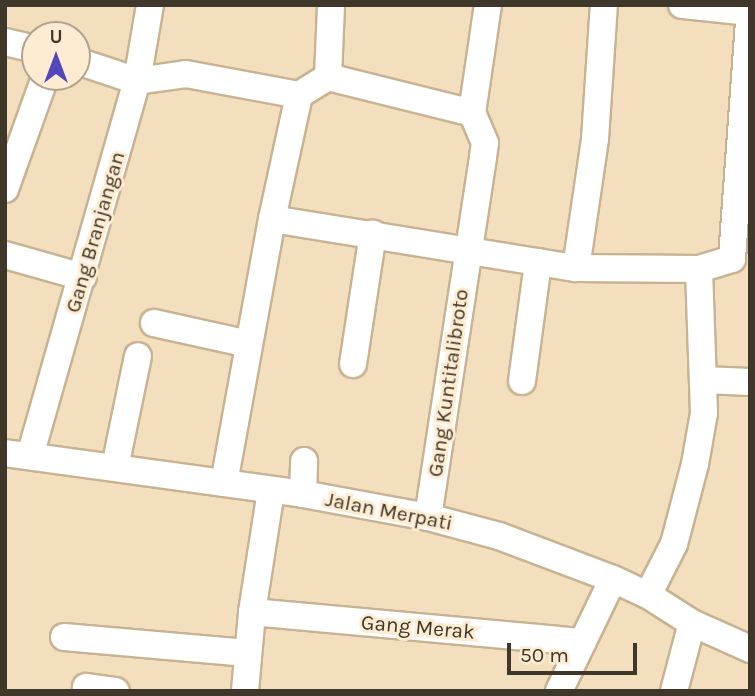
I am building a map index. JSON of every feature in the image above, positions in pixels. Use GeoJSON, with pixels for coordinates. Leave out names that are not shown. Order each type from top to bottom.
{"type":"FeatureCollection","features":[{"type":"Feature","properties":{"kind":"street","name":"Gang Branjangan"},"geometry":{"type":"LineString","coordinates":[[18,455],[83,277],[137,81],[150,5]]}},
{"type":"Feature","properties":{"kind":"street"},"geometry":{"type":"LineString","coordinates":[[328,77],[331,5]]}},
{"type":"Feature","properties":{"kind":"street"},"geometry":{"type":"LineString","coordinates":[[91,66],[137,81],[186,74],[299,95],[328,77],[472,113],[488,5]]}},
{"type":"Feature","properties":{"kind":"street"},"geometry":{"type":"LineString","coordinates":[[576,268],[595,139],[604,5]]}},
{"type":"Feature","properties":{"kind":"street"},"geometry":{"type":"LineString","coordinates":[[682,5],[749,12]]}},
{"type":"Feature","properties":{"kind":"street"},"geometry":{"type":"LineString","coordinates":[[272,219],[576,268],[699,269],[741,260],[750,5]]}},
{"type":"Feature","properties":{"kind":"street"},"geometry":{"type":"LineString","coordinates":[[5,189],[40,91]]}},
{"type":"Feature","properties":{"kind":"street"},"geometry":{"type":"LineString","coordinates":[[224,483],[272,219],[299,95]]}},
{"type":"Feature","properties":{"kind":"street","name":"Gang Kuntitalibroto"},"geometry":{"type":"LineString","coordinates":[[428,517],[485,143],[472,113]]}},
{"type":"Feature","properties":{"kind":"street"},"geometry":{"type":"LineString","coordinates":[[353,364],[373,234]]}},
{"type":"Feature","properties":{"kind":"street"},"geometry":{"type":"LineString","coordinates":[[5,255],[83,277]]}},
{"type":"Feature","properties":{"kind":"street"},"geometry":{"type":"LineString","coordinates":[[522,381],[538,262]]}},
{"type":"Feature","properties":{"kind":"street"},"geometry":{"type":"LineString","coordinates":[[648,595],[674,544],[684,512],[704,413],[699,269]]}},
{"type":"Feature","properties":{"kind":"street"},"geometry":{"type":"LineString","coordinates":[[154,323],[249,344]]}},
{"type":"Feature","properties":{"kind":"street"},"geometry":{"type":"LineString","coordinates":[[116,467],[138,356]]}},
{"type":"Feature","properties":{"kind":"street"},"geometry":{"type":"LineString","coordinates":[[704,380],[750,382]]}},
{"type":"Feature","properties":{"kind":"street","name":"Jalan Merpati"},"geometry":{"type":"LineString","coordinates":[[18,455],[303,494],[428,517],[499,536],[613,579],[648,595],[692,623],[750,649]]}},
{"type":"Feature","properties":{"kind":"street"},"geometry":{"type":"LineString","coordinates":[[303,494],[304,461]]}},
{"type":"Feature","properties":{"kind":"street"},"geometry":{"type":"LineString","coordinates":[[245,691],[252,612],[271,490]]}},
{"type":"Feature","properties":{"kind":"street"},"geometry":{"type":"LineString","coordinates":[[559,691],[613,579]]}},
{"type":"Feature","properties":{"kind":"street","name":"Gang Merak"},"geometry":{"type":"LineString","coordinates":[[252,612],[583,642]]}},
{"type":"Feature","properties":{"kind":"street"},"geometry":{"type":"LineString","coordinates":[[674,691],[692,623]]}},
{"type":"Feature","properties":{"kind":"street"},"geometry":{"type":"LineString","coordinates":[[64,637],[247,653]]}},
{"type":"Feature","properties":{"kind":"street"},"geometry":{"type":"LineString","coordinates":[[86,687],[116,691]]}}]}
